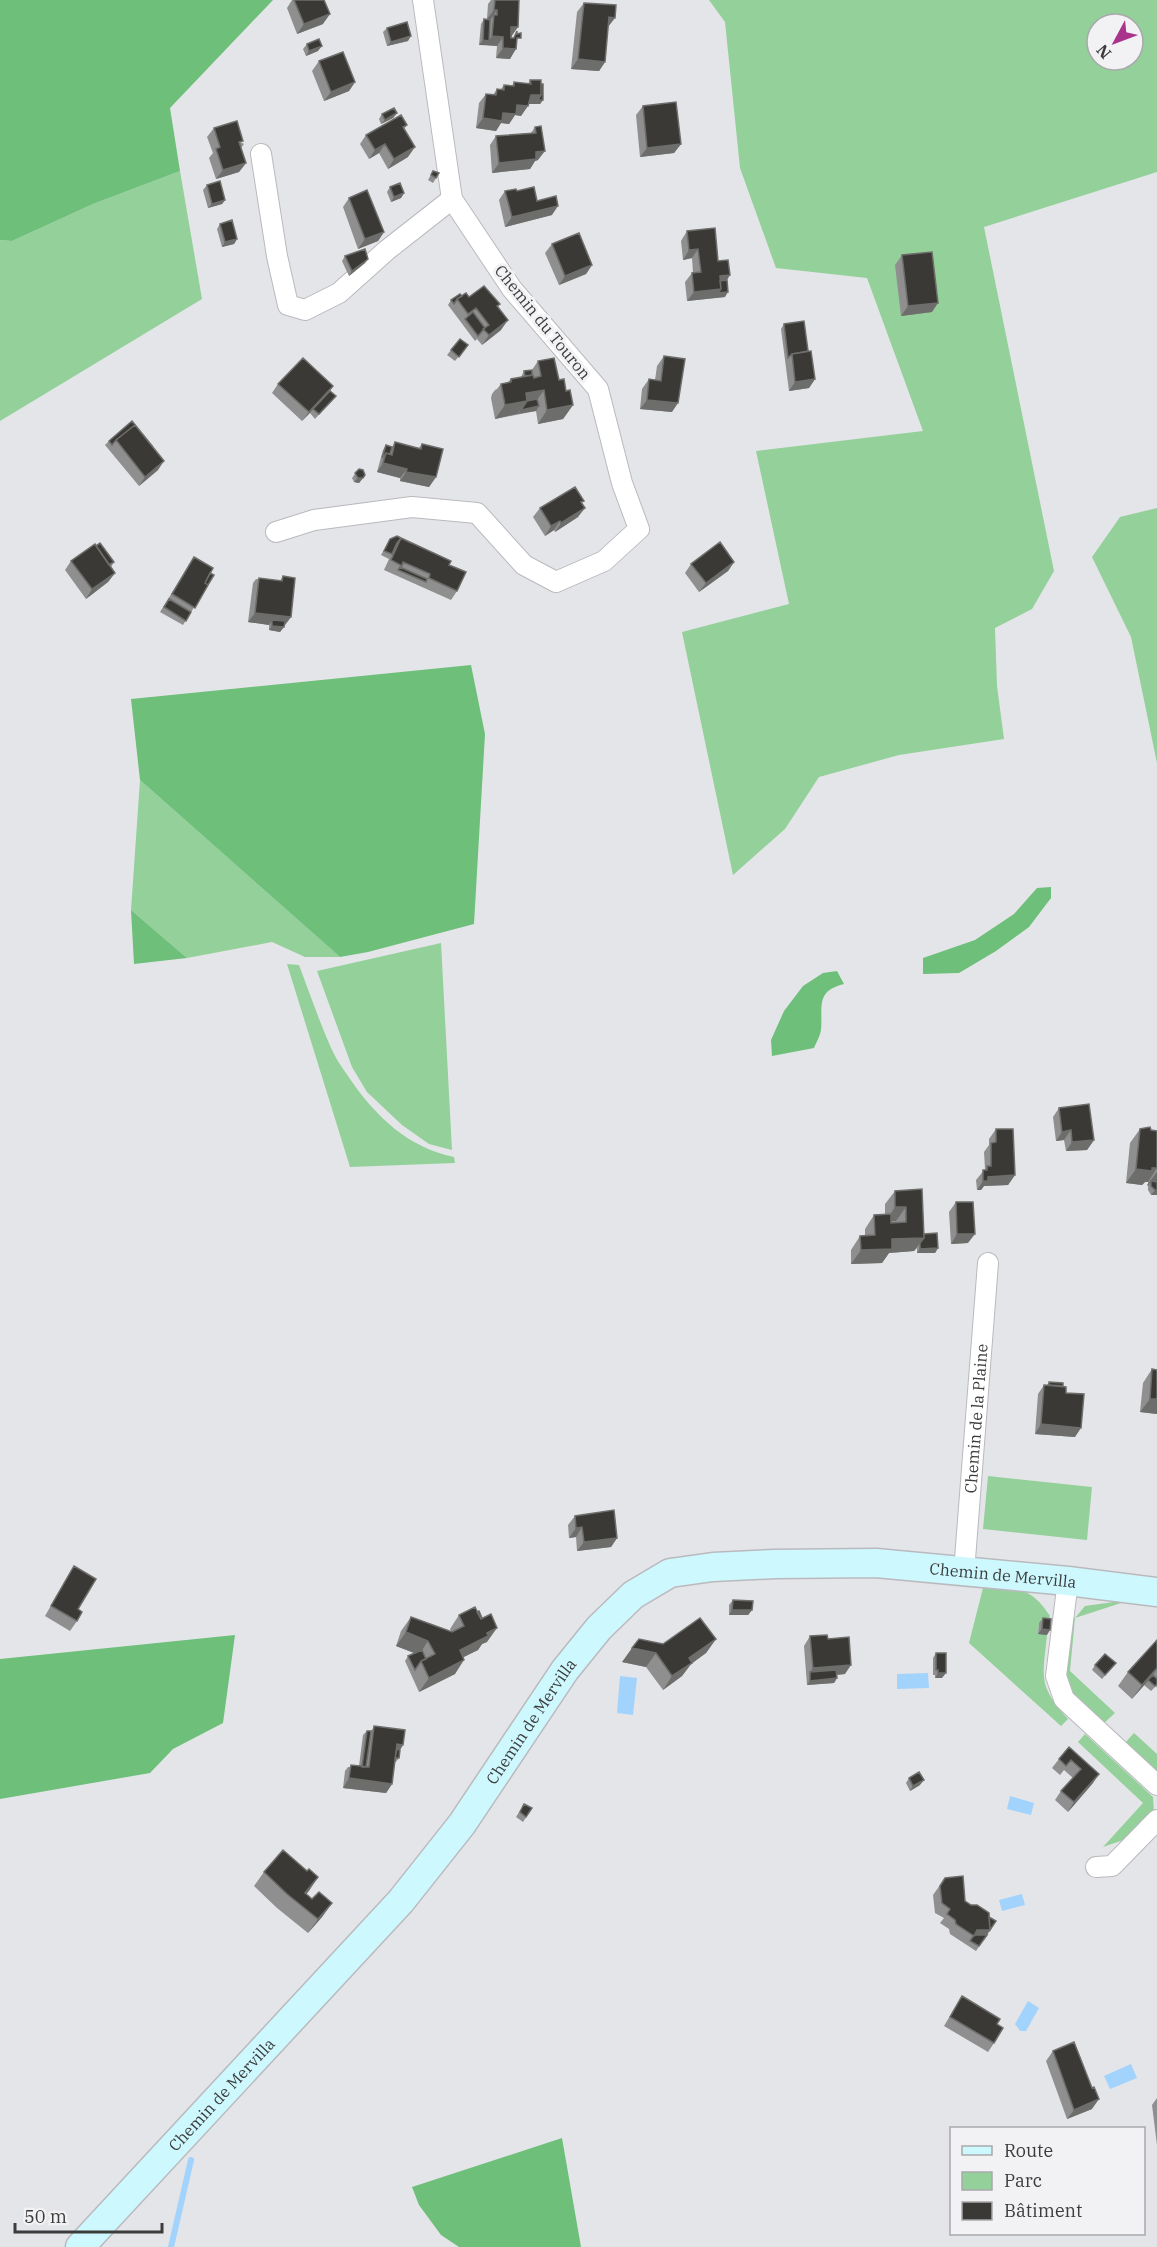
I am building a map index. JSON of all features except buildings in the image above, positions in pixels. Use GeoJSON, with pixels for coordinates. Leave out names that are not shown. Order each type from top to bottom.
{"type":"FeatureCollection","features":[{"type":"Feature","properties":{"kind":"street","name":"Chemin du Touron"},"geometry":{"type":"LineString","coordinates":[[276,532],[314,520],[412,507],[477,513],[524,566],[556,582],[604,561],[639,529],[622,483],[598,389],[512,289],[452,199],[423,0]]}},
{"type":"Feature","properties":{"kind":"street"},"geometry":{"type":"LineString","coordinates":[[261,154],[288,305],[305,310],[339,293],[387,249],[452,199]]}},
{"type":"Feature","properties":{"kind":"street","name":"Chemin de la Plaine"},"geometry":{"type":"LineString","coordinates":[[964,1572],[988,1263]]}},
{"type":"Feature","properties":{"kind":"street","name":"Chemin de Mervilla"},"geometry":{"type":"LineString","coordinates":[[80,2247],[401,1901],[462,1824],[565,1670],[599,1628],[633,1595],[670,1573],[713,1567],[876,1563],[1068,1581],[1157,1592]]}},
{"type":"Feature","properties":{"kind":"street"},"geometry":{"type":"LineString","coordinates":[[1068,1581],[1056,1677],[1064,1699],[1157,1785]]}},
{"type":"Feature","properties":{"kind":"street"},"geometry":{"type":"LineString","coordinates":[[1096,1867],[1112,1866],[1157,1820]]}},
{"type":"Feature","properties":{"kind":"green space"},"geometry":{"type":"Polygon","coordinates":[[[0,0],[273,0],[170,108],[180,171],[93,204],[12,241],[0,240],[0,0]]]}},
{"type":"Feature","properties":{"kind":"green space"},"geometry":{"type":"Polygon","coordinates":[[[709,0],[1157,0],[1157,172],[984,227],[1054,571],[1032,609],[995,628],[997,686],[1004,739],[899,755],[819,777],[785,829],[733,875],[682,632],[789,604],[756,451],[923,431],[867,278],[776,268],[740,168],[725,22],[709,0]]]}},
{"type":"Feature","properties":{"kind":"green space"},"geometry":{"type":"Polygon","coordinates":[[[180,171],[202,299],[0,421],[0,240],[12,241],[93,204],[180,171]]]}},
{"type":"Feature","properties":{"kind":"green space"},"geometry":{"type":"Polygon","coordinates":[[[1157,508],[1157,763],[1131,637],[1092,557],[1120,517],[1157,508]]]}},
{"type":"Feature","properties":{"kind":"green space"},"geometry":{"type":"Polygon","coordinates":[[[471,665],[485,734],[474,924],[368,952],[340,957],[140,780],[131,699],[471,665]]]}},
{"type":"Feature","properties":{"kind":"green space"},"geometry":{"type":"Polygon","coordinates":[[[140,780],[340,957],[305,957],[272,942],[187,958],[131,910],[140,780]]]}},
{"type":"Feature","properties":{"kind":"green space"},"geometry":{"type":"Polygon","coordinates":[[[1051,887],[1051,898],[1029,927],[996,951],[959,973],[923,974],[923,958],[975,940],[1014,914],[1037,888],[1051,887]]]}},
{"type":"Feature","properties":{"kind":"green space"},"geometry":{"type":"Polygon","coordinates":[[[131,910],[187,958],[134,964],[131,910]]]}},
{"type":"Feature","properties":{"kind":"green space"},"geometry":{"type":"Polygon","coordinates":[[[441,943],[452,1150],[429,1144],[402,1125],[367,1092],[352,1067],[317,971],[441,943]]]}},
{"type":"Feature","properties":{"kind":"green space"},"geometry":{"type":"Polygon","coordinates":[[[287,964],[299,965],[319,1020],[335,1055],[360,1093],[395,1129],[422,1146],[454,1157],[455,1163],[350,1167],[287,964]]]}},
{"type":"Feature","properties":{"kind":"green space"},"geometry":{"type":"Polygon","coordinates":[[[837,971],[844,984],[828,991],[822,1001],[821,1030],[814,1048],[772,1056],[771,1040],[784,1011],[803,986],[823,973],[837,971]]]}},
{"type":"Feature","properties":{"kind":"green space"},"geometry":{"type":"Polygon","coordinates":[[[988,1476],[1092,1487],[1087,1540],[983,1529],[988,1476]]]}},
{"type":"Feature","properties":{"kind":"green space"},"geometry":{"type":"Polygon","coordinates":[[[984,1584],[1014,1588],[1029,1594],[1043,1606],[1050,1616],[1048,1624],[1039,1623],[1038,1633],[1047,1635],[1044,1680],[1047,1689],[1068,1719],[1061,1726],[969,1643],[984,1584]]]}},
{"type":"Feature","properties":{"kind":"green space"},"geometry":{"type":"Polygon","coordinates":[[[1121,1601],[1121,1603],[1075,1618],[1085,1606],[1121,1601]]]}},
{"type":"Feature","properties":{"kind":"green space"},"geometry":{"type":"Polygon","coordinates":[[[1069,1618],[1075,1618],[1070,1671],[1115,1713],[1103,1724],[1069,1694],[1063,1676],[1069,1618]]]}},
{"type":"Feature","properties":{"kind":"green space"},"geometry":{"type":"Polygon","coordinates":[[[235,1635],[223,1723],[173,1749],[150,1773],[0,1799],[0,1659],[235,1635]]]}},
{"type":"Feature","properties":{"kind":"green space"},"geometry":{"type":"Polygon","coordinates":[[[1134,1733],[1157,1754],[1157,1773],[1124,1744],[1134,1733]]]}},
{"type":"Feature","properties":{"kind":"green space"},"geometry":{"type":"Polygon","coordinates":[[[1085,1734],[1153,1797],[1154,1813],[1132,1837],[1103,1847],[1143,1803],[1078,1742],[1085,1734]]]}},
{"type":"Feature","properties":{"kind":"green space"},"geometry":{"type":"Polygon","coordinates":[[[562,2138],[581,2247],[459,2247],[441,2235],[419,2205],[412,2187],[562,2138]]]}},
{"type":"Feature","properties":{"kind":"water"},"geometry":{"type":"Polygon","coordinates":[[[928,1673],[929,1688],[897,1689],[897,1674],[928,1673]]]}},
{"type":"Feature","properties":{"kind":"water"},"geometry":{"type":"Polygon","coordinates":[[[620,1676],[637,1678],[633,1715],[617,1713],[620,1676]]]}},
{"type":"Feature","properties":{"kind":"water"},"geometry":{"type":"Polygon","coordinates":[[[1010,1796],[1034,1803],[1031,1815],[1007,1809],[1010,1796]]]}},
{"type":"Feature","properties":{"kind":"water"},"geometry":{"type":"Polygon","coordinates":[[[1022,1894],[1025,1905],[1002,1911],[999,1900],[1022,1894]]]}},
{"type":"Feature","properties":{"kind":"water"},"geometry":{"type":"Polygon","coordinates":[[[1028,2001],[1039,2008],[1026,2031],[1020,2031],[1015,2024],[1028,2001]]]}},
{"type":"Feature","properties":{"kind":"water"},"geometry":{"type":"Polygon","coordinates":[[[1131,2064],[1137,2078],[1110,2089],[1104,2076],[1131,2064]]]}},
{"type":"Feature","properties":{"kind":"waterway"},"geometry":{"type":"LineString","coordinates":[[171,2247],[191,2160]]}}]}
